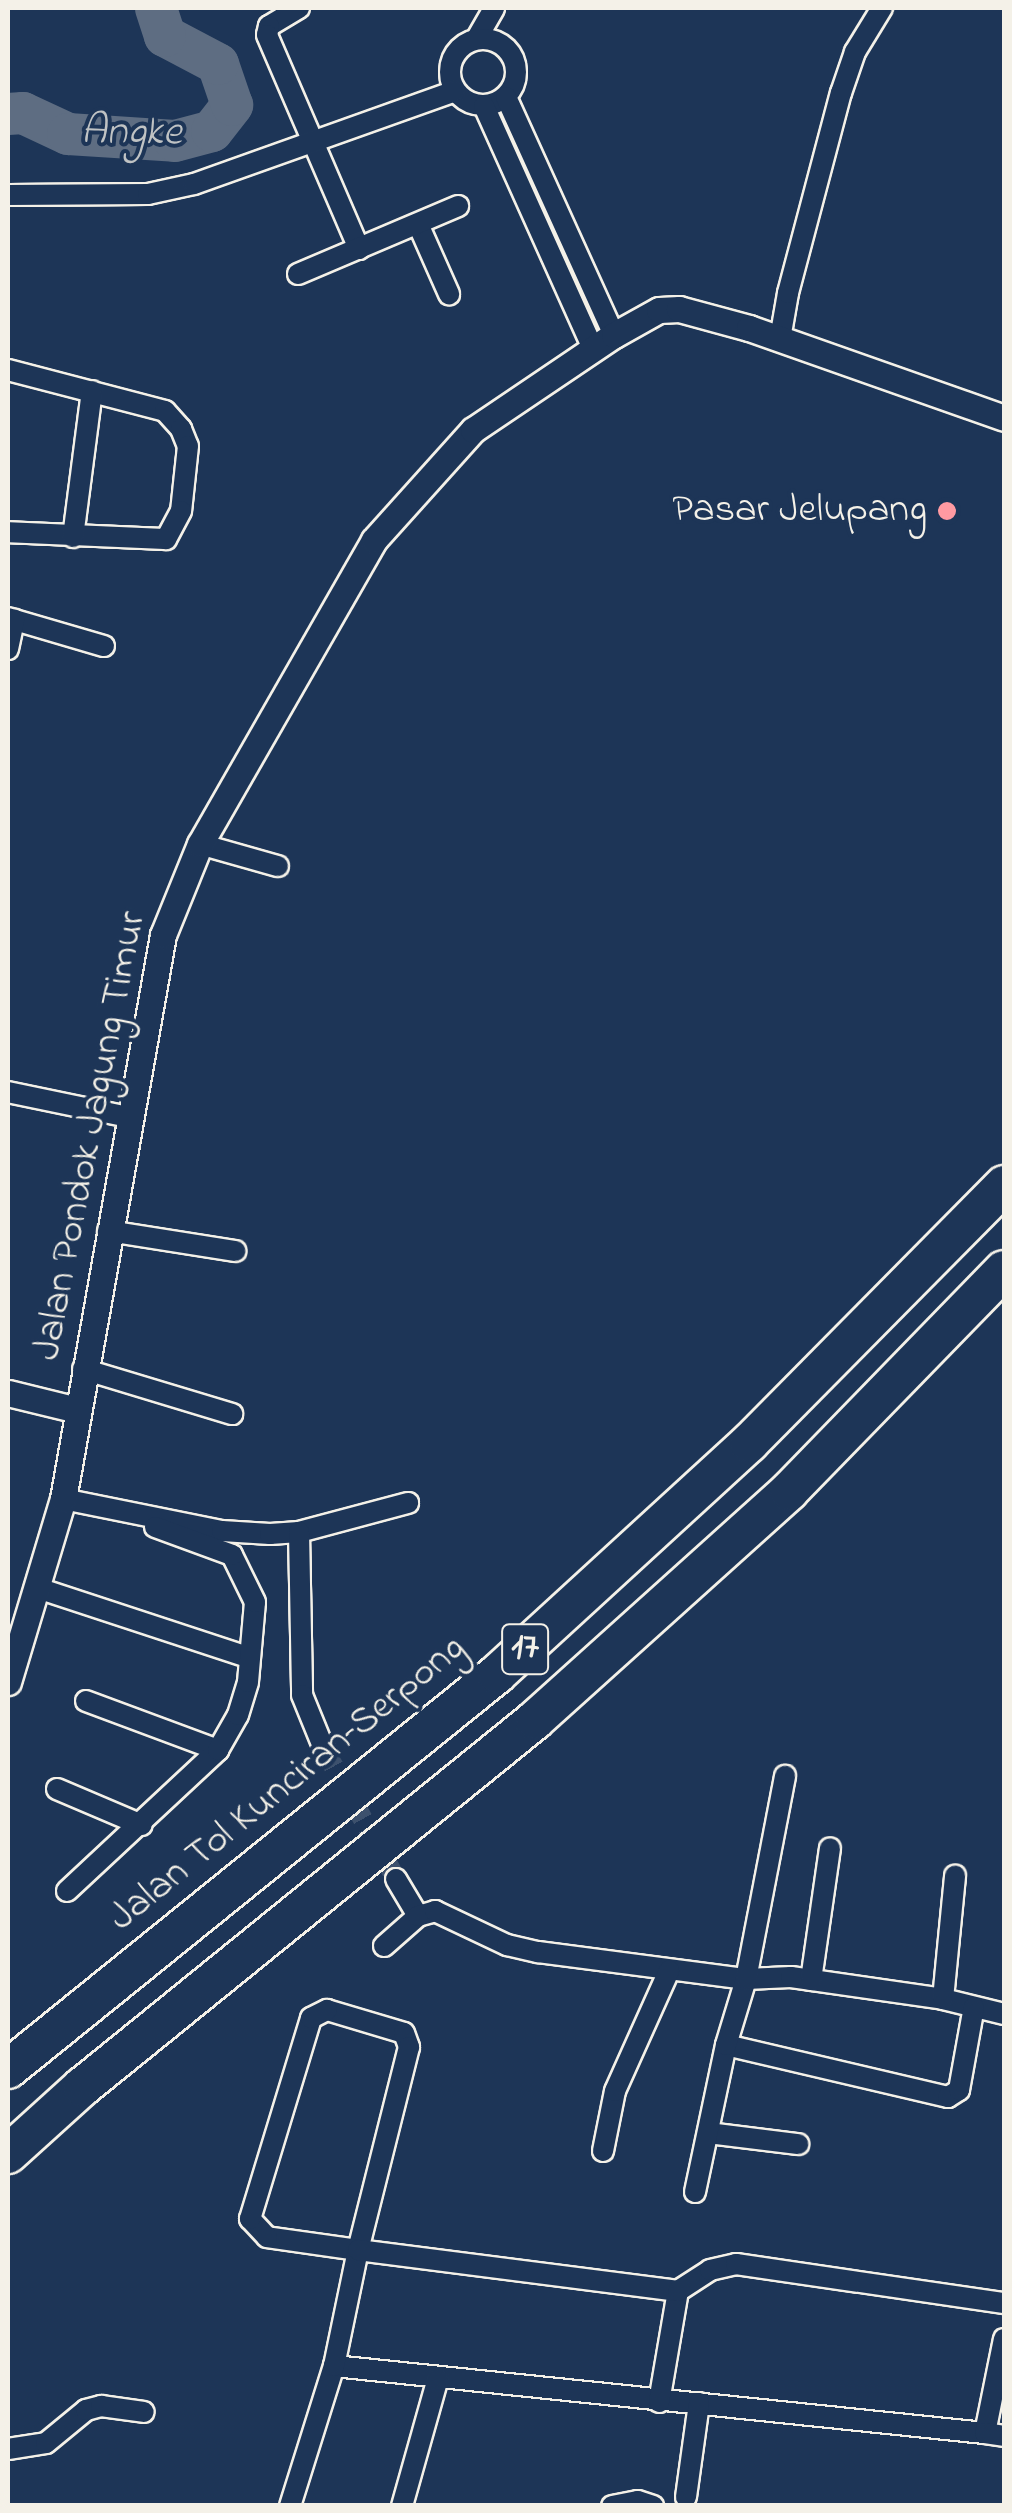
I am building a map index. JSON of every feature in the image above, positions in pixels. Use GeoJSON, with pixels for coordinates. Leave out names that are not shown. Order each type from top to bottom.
{"type":"FeatureCollection","features":[{"type":"Feature","properties":{"kind":"highway","name":"Jalan Tol Kunciran–Serpong"},"geometry":{"type":"LineString","coordinates":[[8,2069],[498,1674],[749,1443],[1004,1185]]}},
{"type":"Feature","properties":{"kind":"highway","name":"17"},"geometry":{"type":"LineString","coordinates":[[8,2154],[82,2087],[535,1720],[789,1491],[1004,1270]]}},
{"type":"Feature","properties":{"kind":"street"},"geometry":{"type":"LineString","coordinates":[[299,8],[269,26],[267,34],[359,249]]}},
{"type":"Feature","properties":{"kind":"street"},"geometry":{"type":"LineString","coordinates":[[780,339],[788,293],[841,93],[854,52],[882,8]]}},
{"type":"Feature","properties":{"kind":"street"},"geometry":{"type":"LineString","coordinates":[[487,39],[493,9]]}},
{"type":"Feature","properties":{"kind":"street"},"geometry":{"type":"LineString","coordinates":[[487,39],[515,60],[514,86],[506,97],[484,106],[468,102],[452,83],[452,58],[462,45],[487,39]]}},
{"type":"Feature","properties":{"kind":"street"},"geometry":{"type":"LineString","coordinates":[[8,195],[148,194],[194,184],[419,100],[452,83]]}},
{"type":"Feature","properties":{"kind":"street"},"geometry":{"type":"LineString","coordinates":[[506,97],[604,342]]}},
{"type":"Feature","properties":{"kind":"street"},"geometry":{"type":"LineString","coordinates":[[484,106],[604,342]]}},
{"type":"Feature","properties":{"kind":"street"},"geometry":{"type":"LineString","coordinates":[[298,274],[458,206]]}},
{"type":"Feature","properties":{"kind":"street"},"geometry":{"type":"LineString","coordinates":[[418,224],[448,294]]}},
{"type":"Feature","properties":{"kind":"street","name":"Jalan Pondok Jagung Timur"},"geometry":{"type":"LineString","coordinates":[[8,1682],[62,1499],[163,935],[200,844],[374,540],[412,492],[472,430],[659,310],[680,309],[780,339],[935,397],[1004,418]]}},
{"type":"Feature","properties":{"kind":"street"},"geometry":{"type":"LineString","coordinates":[[8,370],[172,415],[188,446],[188,476],[178,522],[166,539],[8,532]]}},
{"type":"Feature","properties":{"kind":"street"},"geometry":{"type":"LineString","coordinates":[[73,537],[92,390]]}},
{"type":"Feature","properties":{"kind":"street"},"geometry":{"type":"LineString","coordinates":[[8,649],[11,619],[104,646]]}},
{"type":"Feature","properties":{"kind":"street"},"geometry":{"type":"LineString","coordinates":[[200,844],[278,866]]}},
{"type":"Feature","properties":{"kind":"street"},"geometry":{"type":"LineString","coordinates":[[8,1092],[129,1117]]}},
{"type":"Feature","properties":{"kind":"street"},"geometry":{"type":"LineString","coordinates":[[108,1231],[235,1251]]}},
{"type":"Feature","properties":{"kind":"street"},"geometry":{"type":"LineString","coordinates":[[83,1369],[232,1414]]}},
{"type":"Feature","properties":{"kind":"street"},"geometry":{"type":"LineString","coordinates":[[8,1393],[77,1410]]}},
{"type":"Feature","properties":{"kind":"street"},"geometry":{"type":"LineString","coordinates":[[62,1499],[222,1531],[299,1532],[408,1502]]}},
{"type":"Feature","properties":{"kind":"street"},"geometry":{"type":"LineString","coordinates":[[67,1892],[218,1750],[238,1715],[248,1682],[256,1602],[232,1555],[155,1528]]}},
{"type":"Feature","properties":{"kind":"street"},"geometry":{"type":"LineString","coordinates":[[299,1532],[302,1695],[324,1749]]}},
{"type":"Feature","properties":{"kind":"street"},"geometry":{"type":"LineString","coordinates":[[38,1588],[248,1657]]}},
{"type":"Feature","properties":{"kind":"street"},"geometry":{"type":"LineString","coordinates":[[86,1701],[218,1750]]}},
{"type":"Feature","properties":{"kind":"street"},"geometry":{"type":"LineString","coordinates":[[695,2192],[726,2044],[746,1979],[785,1776]]}},
{"type":"Feature","properties":{"kind":"street"},"geometry":{"type":"LineString","coordinates":[[57,1789],[142,1824]]}},
{"type":"Feature","properties":{"kind":"street"},"geometry":{"type":"LineString","coordinates":[[810,1980],[830,1848]]}},
{"type":"Feature","properties":{"kind":"street"},"geometry":{"type":"LineString","coordinates":[[942,2000],[955,1876]]}},
{"type":"Feature","properties":{"kind":"street"},"geometry":{"type":"LineString","coordinates":[[396,1880],[418,1916]]}},
{"type":"Feature","properties":{"kind":"street"},"geometry":{"type":"LineString","coordinates":[[384,1946],[418,1916],[444,1913],[518,1948],[669,1971],[746,1979],[810,1980],[942,2000],[1004,2014]]}},
{"type":"Feature","properties":{"kind":"street"},"geometry":{"type":"LineString","coordinates":[[603,2151],[615,2091],[669,1971]]}},
{"type":"Feature","properties":{"kind":"street"},"geometry":{"type":"LineString","coordinates":[[726,2044],[948,2097],[959,2090],[974,2007]]}},
{"type":"Feature","properties":{"kind":"street"},"geometry":{"type":"LineString","coordinates":[[290,2506],[334,2366],[358,2250],[408,2047],[404,2033],[328,2010],[312,2018],[250,2218],[267,2237],[358,2250],[678,2291],[710,2270],[736,2264],[1004,2303]]}},
{"type":"Feature","properties":{"kind":"street"},"geometry":{"type":"LineString","coordinates":[[708,2133],[798,2144]]}},
{"type":"Feature","properties":{"kind":"street"},"geometry":{"type":"LineString","coordinates":[[658,2402],[678,2291]]}},
{"type":"Feature","properties":{"kind":"street"},"geometry":{"type":"LineString","coordinates":[[334,2366],[994,2435],[1004,2340]]}},
{"type":"Feature","properties":{"kind":"street"},"geometry":{"type":"LineString","coordinates":[[402,2506],[438,2378]]}},
{"type":"Feature","properties":{"kind":"street"},"geometry":{"type":"LineString","coordinates":[[686,2497],[699,2404]]}},
{"type":"Feature","properties":{"kind":"street"},"geometry":{"type":"LineString","coordinates":[[8,2449],[46,2443],[86,2410],[101,2406],[144,2412]]}},
{"type":"Feature","properties":{"kind":"street"},"geometry":{"type":"LineString","coordinates":[[612,2506],[621,2501],[653,2506]]}},
{"type":"Feature","properties":{"kind":"waterway","name":"Angke"},"geometry":{"type":"LineString","coordinates":[[8,114],[23,113],[68,134],[175,141],[212,131],[232,105],[218,64],[165,36],[156,8]]}},
{"type":"Feature","properties":{"kind":"tunnel"},"geometry":{"type":"LineString","coordinates":[[324,1749],[396,1879]]}},
{"type":"Feature","properties":{"kind":"place","name":"Pasar Jelupang"},"geometry":{"type":"Point","coordinates":[947,511]}}]}
